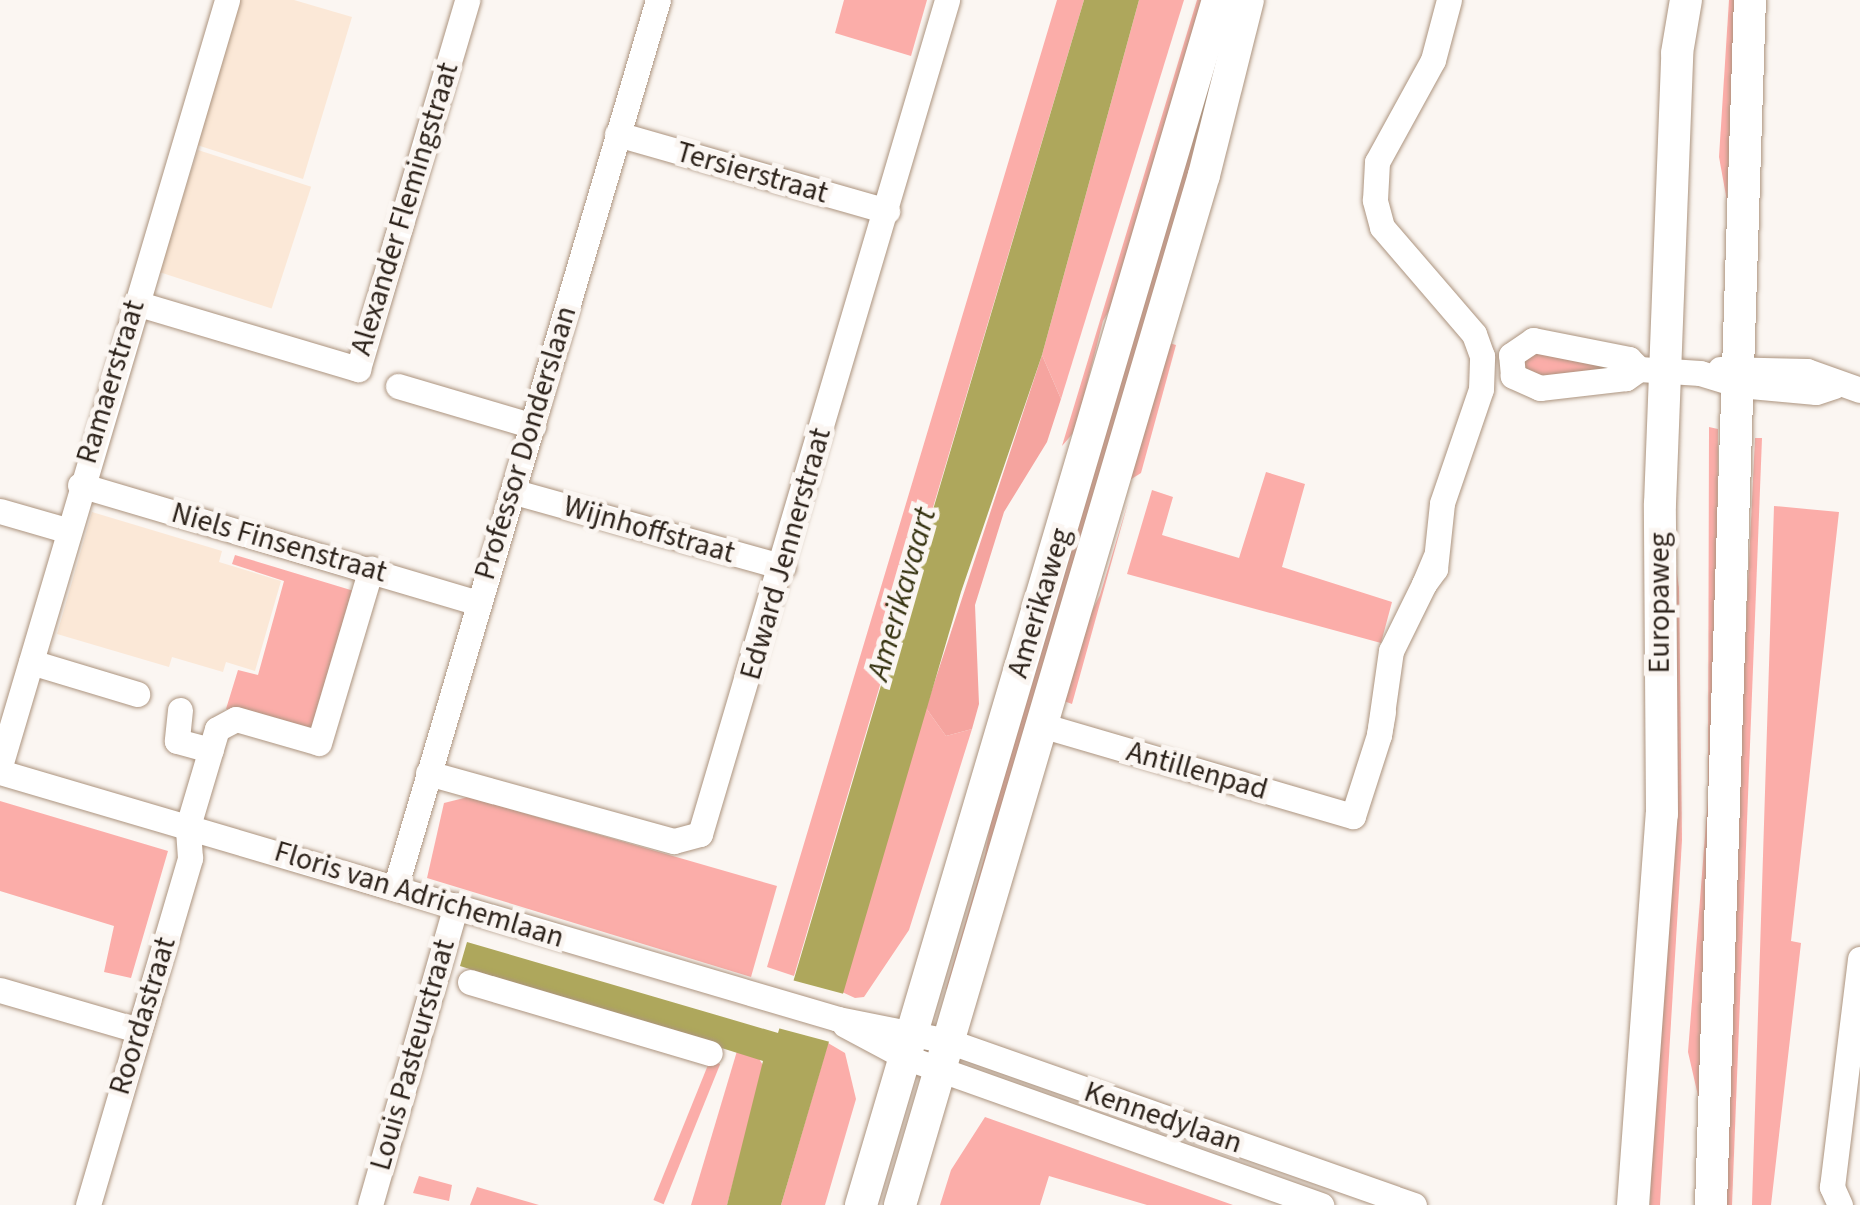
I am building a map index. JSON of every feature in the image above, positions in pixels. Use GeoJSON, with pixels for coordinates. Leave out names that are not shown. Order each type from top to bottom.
{"type":"FeatureCollection","features":[{"type":"Feature","properties":{"kind":"main road","name":"Amerikaweg"},"geometry":{"type":"LineString","coordinates":[[861,1205],[1218,0]]}},
{"type":"Feature","properties":{"kind":"main road","name":"Amerikaweg"},"geometry":{"type":"LineString","coordinates":[[900,1205],[1204,175],[1248,0]]}},
{"type":"Feature","properties":{"kind":"main road"},"geometry":{"type":"LineString","coordinates":[[1667,0],[1677,53]]}},
{"type":"Feature","properties":{"kind":"main road","name":"Europaweg"},"geometry":{"type":"LineString","coordinates":[[1633,1205],[1662,814],[1652,369],[1677,53],[1686,0]]}},
{"type":"Feature","properties":{"kind":"main road"},"geometry":{"type":"LineString","coordinates":[[1711,1205],[1750,0]]}},
{"type":"Feature","properties":{"kind":"street","name":"Ramaerstraat"},"geometry":{"type":"LineString","coordinates":[[0,769],[66,530],[227,0]]}},
{"type":"Feature","properties":{"kind":"street","name":"Alexander Flemingstraat"},"geometry":{"type":"LineString","coordinates":[[136,303],[358,369],[467,0]]}},
{"type":"Feature","properties":{"kind":"street","name":"Professor Donderslaan"},"geometry":{"type":"LineString","coordinates":[[396,886],[658,0]]}},
{"type":"Feature","properties":{"kind":"street","name":"Edward Jennerstraat"},"geometry":{"type":"LineString","coordinates":[[428,773],[674,841],[693,840],[704,826],[947,0]]}},
{"type":"Feature","properties":{"kind":"street"},"geometry":{"type":"LineString","coordinates":[[1449,0],[1433,60],[1377,162],[1375,200],[1382,227],[1474,334],[1482,356],[1512,355]]}},
{"type":"Feature","properties":{"kind":"street","name":"Tersierstraat"},"geometry":{"type":"LineString","coordinates":[[617,134],[887,212]]}},
{"type":"Feature","properties":{"kind":"street"},"geometry":{"type":"LineString","coordinates":[[1652,369],[1626,378],[1540,388],[1513,376],[1512,355],[1521,344],[1546,341],[1629,359],[1652,369],[1739,375],[1807,372],[1847,388]]}},
{"type":"Feature","properties":{"kind":"street","name":"Antillenpad"},"geometry":{"type":"LineString","coordinates":[[1040,726],[1354,816],[1379,733],[1395,637],[1435,558],[1442,503],[1481,390],[1482,356]]}},
{"type":"Feature","properties":{"kind":"street","name":"Alexander Flemingstraat"},"geometry":{"type":"LineString","coordinates":[[398,386],[533,426]]}},
{"type":"Feature","properties":{"kind":"street","name":"Niels Finsenstraat"},"geometry":{"type":"LineString","coordinates":[[80,485],[478,603]]}},
{"type":"Feature","properties":{"kind":"street","name":"Wijnhoffstraat"},"geometry":{"type":"LineString","coordinates":[[515,492],[783,567]]}},
{"type":"Feature","properties":{"kind":"street"},"geometry":{"type":"LineString","coordinates":[[0,511],[66,530]]}},
{"type":"Feature","properties":{"kind":"street"},"geometry":{"type":"LineString","coordinates":[[180,710],[177,741],[211,750],[217,729],[236,719],[320,743],[371,570]]}},
{"type":"Feature","properties":{"kind":"street"},"geometry":{"type":"LineString","coordinates":[[32,662],[137,694]]}},
{"type":"Feature","properties":{"kind":"street","name":"Roordastraat"},"geometry":{"type":"LineString","coordinates":[[88,1205],[190,858],[188,826],[211,750]]}},
{"type":"Feature","properties":{"kind":"street","name":"Floris van Adrichemlaan"},"geometry":{"type":"LineString","coordinates":[[0,769],[909,1043]]}},
{"type":"Feature","properties":{"kind":"street","name":"Louis Pasteurstraat"},"geometry":{"type":"LineString","coordinates":[[370,1205],[456,906]]}},
{"type":"Feature","properties":{"kind":"street"},"geometry":{"type":"LineString","coordinates":[[1840,1205],[1832,1187],[1850,1111],[1860,959]]}},
{"type":"Feature","properties":{"kind":"street"},"geometry":{"type":"LineString","coordinates":[[470,982],[710,1053]]}},
{"type":"Feature","properties":{"kind":"street"},"geometry":{"type":"LineString","coordinates":[[0,990],[138,1030]]}},
{"type":"Feature","properties":{"kind":"street","name":"Kennedylaan"},"geometry":{"type":"LineString","coordinates":[[909,1043],[1414,1205]]}},
{"type":"Feature","properties":{"kind":"street","name":"Kennedylaan"},"geometry":{"type":"LineString","coordinates":[[944,1054],[1321,1205]]}},
{"type":"Feature","properties":{"kind":"shaded area"},"geometry":{"type":"Polygon","coordinates":[[[237,0],[294,0],[352,17],[303,179],[197,145],[237,0]]]}},
{"type":"Feature","properties":{"kind":"shaded area"},"geometry":{"type":"Polygon","coordinates":[[[844,0],[927,0],[911,56],[835,33],[844,0]]]}},
{"type":"Feature","properties":{"kind":"shaded area"},"geometry":{"type":"Polygon","coordinates":[[[1057,0],[1084,0],[923,541],[907,539],[885,624],[899,621],[794,976],[767,967],[1057,0]]]}},
{"type":"Feature","properties":{"kind":"shaded area"},"geometry":{"type":"Polygon","coordinates":[[[1084,0],[1139,0],[1042,355],[961,592],[781,1205],[727,1205],[763,1061],[460,966],[467,942],[778,1033],[1084,0]]]}},
{"type":"Feature","properties":{"kind":"shaded area"},"geometry":{"type":"Polygon","coordinates":[[[1139,0],[1184,0],[1061,399],[1042,355],[1139,0]]]}},
{"type":"Feature","properties":{"kind":"shaded area"},"geometry":{"type":"Polygon","coordinates":[[[1197,0],[1206,0],[1121,290],[1103,321],[1075,431],[1062,446],[1197,0]]]}},
{"type":"Feature","properties":{"kind":"shaded area"},"geometry":{"type":"Polygon","coordinates":[[[1229,0],[1202,137],[951,991],[946,989],[985,855],[1000,770],[1229,0]]]}},
{"type":"Feature","properties":{"kind":"shaded area"},"geometry":{"type":"Polygon","coordinates":[[[1729,0],[1735,0],[1727,201],[1719,157],[1729,0]]]}},
{"type":"Feature","properties":{"kind":"shaded area"},"geometry":{"type":"Polygon","coordinates":[[[198,150],[311,187],[272,309],[158,272],[198,150]]]}},
{"type":"Feature","properties":{"kind":"shaded area"},"geometry":{"type":"Polygon","coordinates":[[[1166,342],[1176,345],[1141,473],[1125,483],[1166,342]]]}},
{"type":"Feature","properties":{"kind":"shaded area"},"geometry":{"type":"Polygon","coordinates":[[[1531,347],[1629,367],[1550,379],[1525,374],[1523,352],[1531,347]]]}},
{"type":"Feature","properties":{"kind":"shaded area"},"geometry":{"type":"Polygon","coordinates":[[[1042,355],[1061,399],[1047,442],[1004,512],[975,605],[979,704],[972,729],[946,736],[926,708],[1042,355]]]}},
{"type":"Feature","properties":{"kind":"shaded area"},"geometry":{"type":"Polygon","coordinates":[[[1709,427],[1718,429],[1716,743],[1699,1100],[1688,1052],[1708,798],[1709,427]]]}},
{"type":"Feature","properties":{"kind":"shaded area"},"geometry":{"type":"Polygon","coordinates":[[[1755,438],[1762,438],[1732,1205],[1718,1205],[1755,438]]]}},
{"type":"Feature","properties":{"kind":"shaded area"},"geometry":{"type":"Polygon","coordinates":[[[1266,472],[1305,484],[1282,567],[1392,602],[1381,643],[1127,574],[1152,490],[1173,497],[1162,535],[1239,558],[1266,472]]]}},
{"type":"Feature","properties":{"kind":"shaded area"},"geometry":{"type":"Polygon","coordinates":[[[1129,499],[1072,704],[1061,700],[1077,641],[1100,595],[1129,499]]]}},
{"type":"Feature","properties":{"kind":"shaded area"},"geometry":{"type":"Polygon","coordinates":[[[1774,506],[1839,512],[1791,941],[1801,943],[1771,1205],[1752,1205],[1774,506]]]}},
{"type":"Feature","properties":{"kind":"shaded area"},"geometry":{"type":"Polygon","coordinates":[[[92,512],[222,551],[219,562],[281,581],[255,671],[226,662],[223,672],[172,657],[169,667],[57,634],[92,512]]]}},
{"type":"Feature","properties":{"kind":"shaded area"},"geometry":{"type":"Polygon","coordinates":[[[1672,538],[1679,588],[1682,840],[1660,1205],[1650,1205],[1672,538]]]}},
{"type":"Feature","properties":{"kind":"shaded area"},"geometry":{"type":"Polygon","coordinates":[[[907,539],[923,541],[899,621],[884,624],[907,539]]]}},
{"type":"Feature","properties":{"kind":"shaded area"},"geometry":{"type":"Polygon","coordinates":[[[235,555],[354,591],[316,724],[303,731],[226,709],[238,670],[258,675],[284,581],[232,564],[235,555]]]}},
{"type":"Feature","properties":{"kind":"shaded area"},"geometry":{"type":"Polygon","coordinates":[[[926,708],[946,736],[972,729],[909,930],[864,997],[855,998],[842,992],[926,708]]]}},
{"type":"Feature","properties":{"kind":"shaded area"},"geometry":{"type":"Polygon","coordinates":[[[468,797],[777,886],[751,977],[427,878],[444,803],[468,797]]]}},
{"type":"Feature","properties":{"kind":"shaded area"},"geometry":{"type":"Polygon","coordinates":[[[0,801],[168,851],[131,978],[104,972],[114,926],[0,891],[0,801]]]}},
{"type":"Feature","properties":{"kind":"shaded area"},"geometry":{"type":"Polygon","coordinates":[[[828,1043],[845,1053],[856,1099],[825,1205],[781,1205],[828,1043]]]}},
{"type":"Feature","properties":{"kind":"shaded area"},"geometry":{"type":"Polygon","coordinates":[[[737,1051],[758,1057],[764,1067],[727,1205],[691,1205],[737,1051]]]}},
{"type":"Feature","properties":{"kind":"shaded area"},"geometry":{"type":"Polygon","coordinates":[[[710,1060],[720,1064],[664,1204],[653,1200],[710,1060]]]}},
{"type":"Feature","properties":{"kind":"shaded area"},"geometry":{"type":"Polygon","coordinates":[[[985,1117],[1233,1205],[1147,1205],[1049,1176],[1040,1205],[940,1205],[951,1170],[985,1117]]]}},
{"type":"Feature","properties":{"kind":"shaded area"},"geometry":{"type":"Polygon","coordinates":[[[419,1176],[452,1185],[449,1201],[413,1193],[419,1176]]]}},
{"type":"Feature","properties":{"kind":"shaded area"},"geometry":{"type":"Polygon","coordinates":[[[477,1187],[539,1205],[470,1205],[477,1187]]]}},
{"type":"Feature","properties":{"kind":"pier"},"geometry":{"type":"Polygon","coordinates":[[[788,979],[846,995],[833,1043],[775,1027],[788,979]]]}},
{"type":"Feature","properties":{"kind":"water label","name":"Amerikavaart"},"geometry":{"type":"Point","coordinates":[902,594]}}]}
